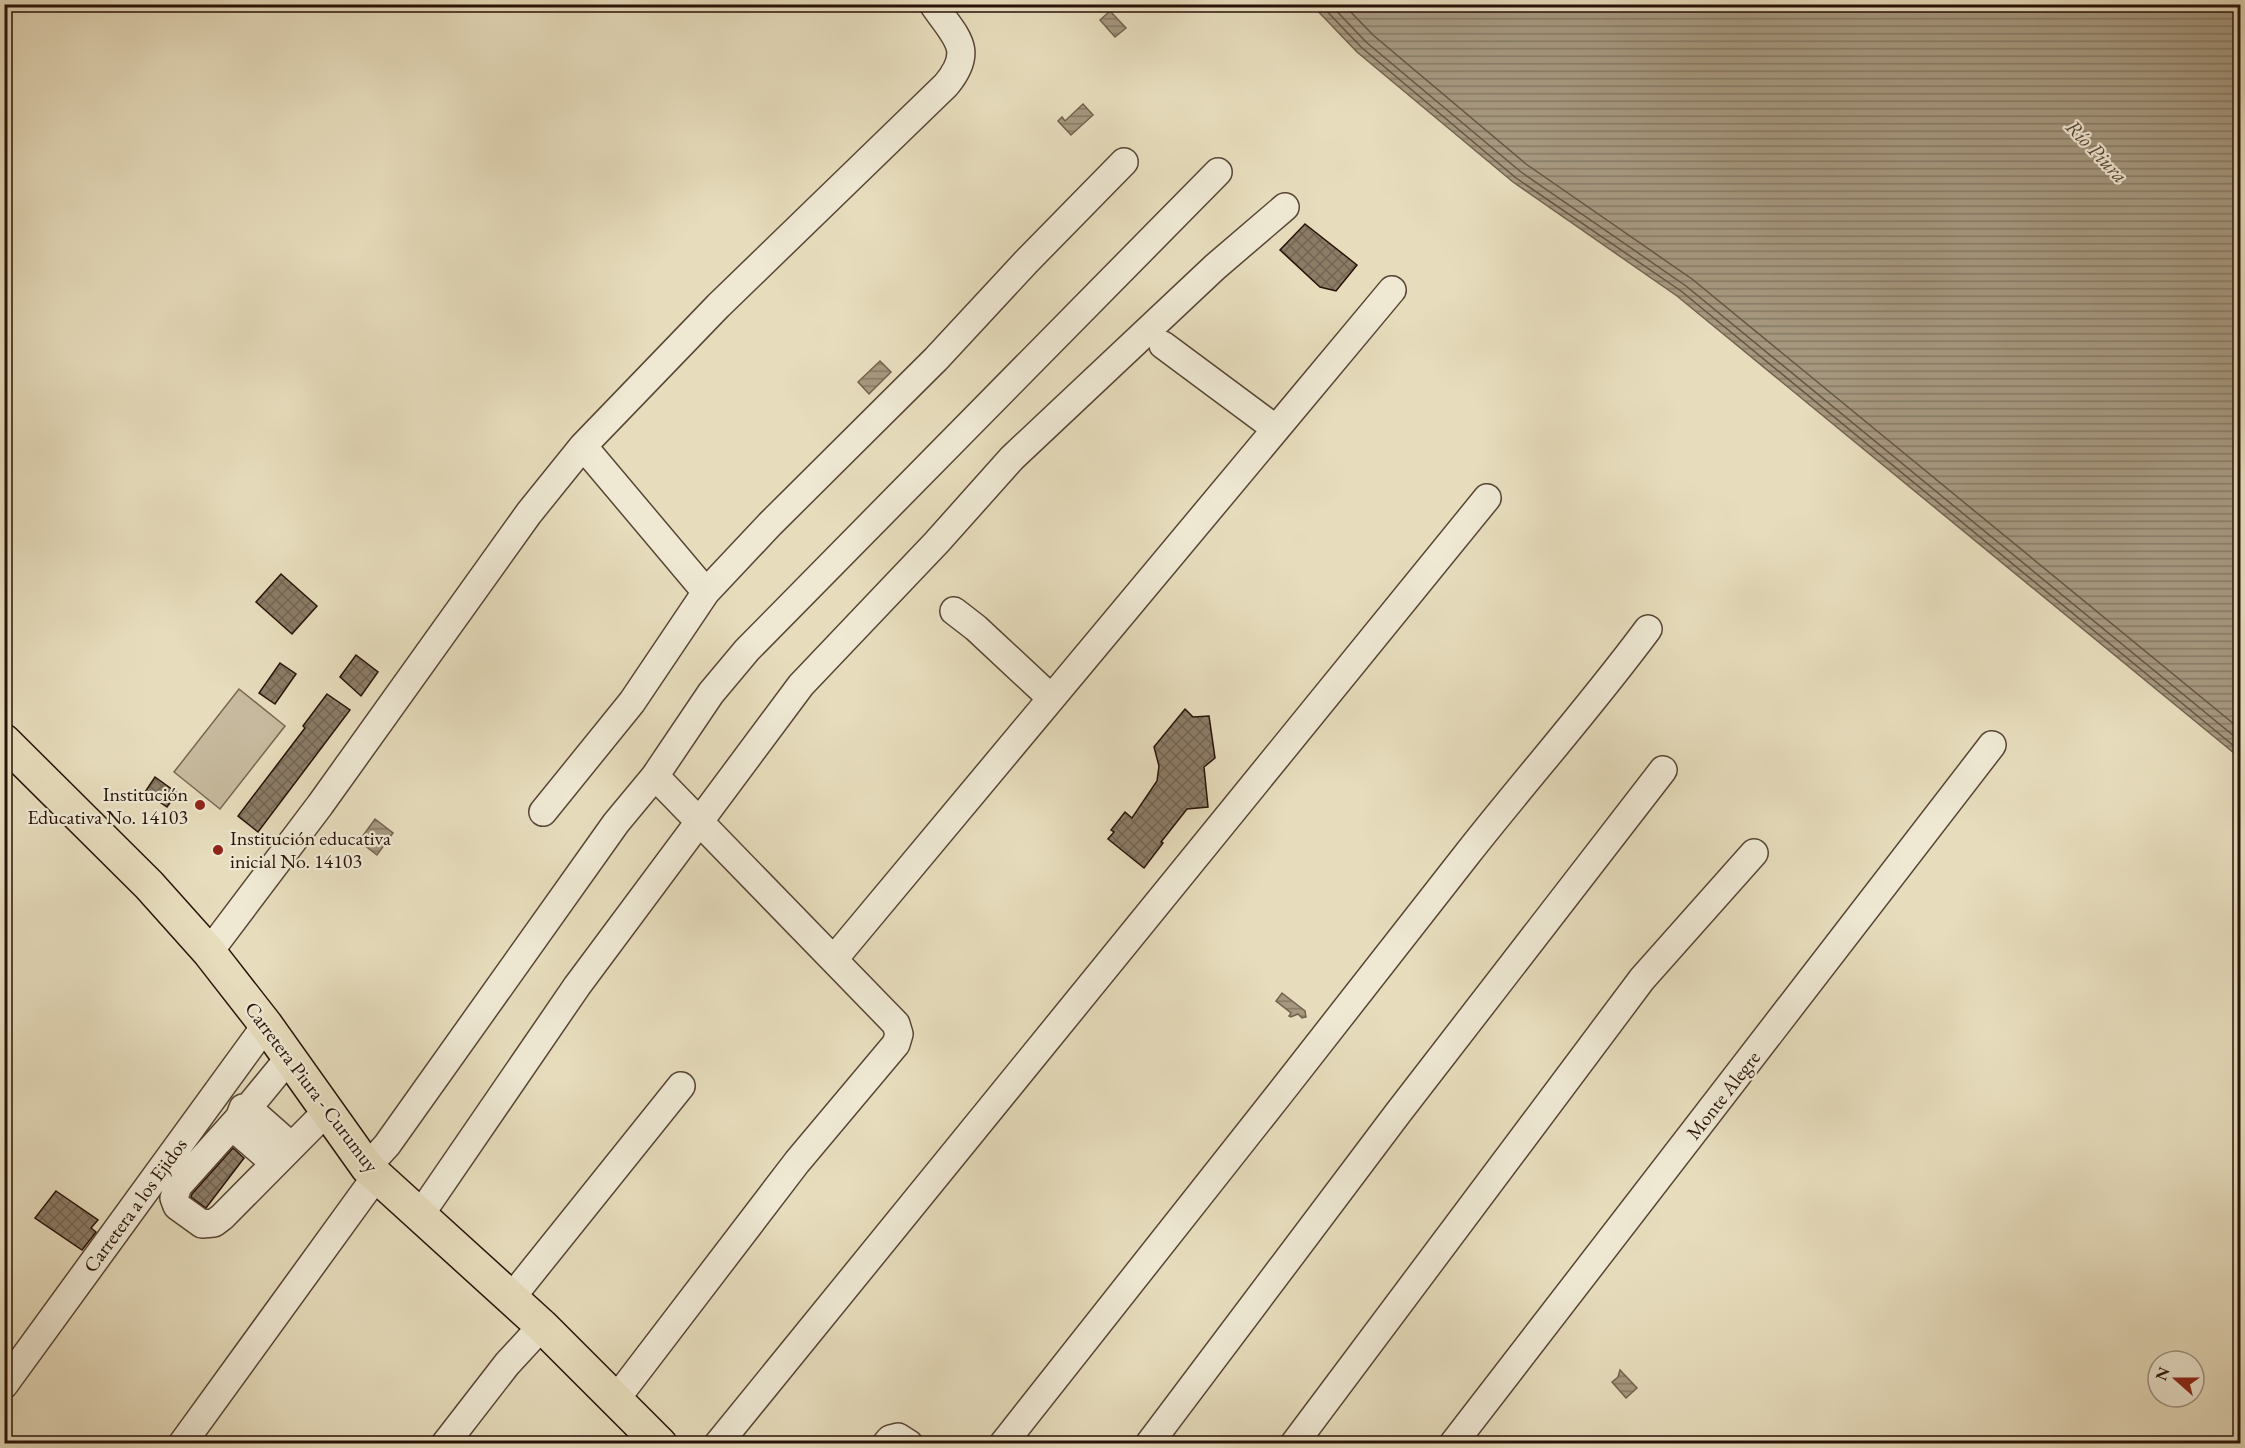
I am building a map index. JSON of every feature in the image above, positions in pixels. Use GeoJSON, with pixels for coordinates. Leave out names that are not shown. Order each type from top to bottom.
{"type":"FeatureCollection","features":[{"type":"Feature","properties":{"kind":"main road","name":"Carretera Piura - Curumuy"},"geometry":{"type":"LineString","coordinates":[[4,741],[149,885],[209,952],[276,1039],[372,1171],[542,1326],[660,1443]]}},
{"type":"Feature","properties":{"kind":"street"},"geometry":{"type":"LineString","coordinates":[[209,952],[320,805],[530,513],[583,446],[718,306],[957,72],[961,63],[959,43],[933,4]]}},
{"type":"Feature","properties":{"kind":"street"},"geometry":{"type":"LineString","coordinates":[[543,812],[632,702],[706,592],[770,524],[936,359],[1026,262],[1124,162]]}},
{"type":"Feature","properties":{"kind":"street"},"geometry":{"type":"LineString","coordinates":[[182,1443],[372,1171],[387,1146],[616,823],[654,776],[711,693],[747,650],[1218,172]]}},
{"type":"Feature","properties":{"kind":"street"},"geometry":{"type":"LineString","coordinates":[[420,1215],[577,986],[801,685],[937,542],[1011,458],[1215,267],[1285,207]]}},
{"type":"Feature","properties":{"kind":"street"},"geometry":{"type":"LineString","coordinates":[[834,959],[1392,290]]}},
{"type":"Feature","properties":{"kind":"street"},"geometry":{"type":"LineString","coordinates":[[1163,345],[1276,429]]}},
{"type":"Feature","properties":{"kind":"street"},"geometry":{"type":"LineString","coordinates":[[583,446],[706,592]]}},
{"type":"Feature","properties":{"kind":"street"},"geometry":{"type":"LineString","coordinates":[[718,1443],[1487,498]]}},
{"type":"Feature","properties":{"kind":"street"},"geometry":{"type":"LineString","coordinates":[[954,611],[976,628],[1051,698]]}},
{"type":"Feature","properties":{"kind":"street"},"geometry":{"type":"LineString","coordinates":[[1004,1443],[1352,1004],[1470,850],[1609,681],[1648,629]]}},
{"type":"Feature","properties":{"kind":"street","name":"Monte Alegre"},"geometry":{"type":"LineString","coordinates":[[1453,1443],[1992,745]]}},
{"type":"Feature","properties":{"kind":"street"},"geometry":{"type":"LineString","coordinates":[[1149,1443],[1398,1113],[1663,770]]}},
{"type":"Feature","properties":{"kind":"street"},"geometry":{"type":"LineString","coordinates":[[616,1399],[797,1162],[896,1044],[899,1034],[896,1024],[654,776]]}},
{"type":"Feature","properties":{"kind":"street"},"geometry":{"type":"LineString","coordinates":[[1294,1443],[1642,979],[1754,853]]}},
{"type":"Feature","properties":{"kind":"street"},"geometry":{"type":"LineString","coordinates":[[276,1039],[244,1112],[178,1186],[174,1198],[177,1206],[202,1224],[214,1223],[222,1218],[292,1144],[332,1118]]}},
{"type":"Feature","properties":{"kind":"street","name":"Carretera a los Ejidos"},"geometry":{"type":"LineString","coordinates":[[4,1385],[276,1039]]}},
{"type":"Feature","properties":{"kind":"street"},"geometry":{"type":"LineString","coordinates":[[511,1298],[681,1086]]}},
{"type":"Feature","properties":{"kind":"street"},"geometry":{"type":"LineString","coordinates":[[244,1112],[292,1144]]}},
{"type":"Feature","properties":{"kind":"street"},"geometry":{"type":"LineString","coordinates":[[445,1443],[507,1364],[542,1326]]}},
{"type":"Feature","properties":{"kind":"street"},"geometry":{"type":"LineString","coordinates":[[886,1443],[898,1437],[909,1443]]}},
{"type":"Feature","properties":{"kind":"shaded area"},"geometry":{"type":"Polygon","coordinates":[[[239,689],[285,726],[220,809],[174,772],[239,689]]]}},
{"type":"Feature","properties":{"kind":"water","name":"Río Piura"},"geometry":{"type":"Polygon","coordinates":[[[1312,5],[2240,5],[2240,758],[1677,296],[1513,182],[1357,52],[1312,5]]]}},
{"type":"Feature","properties":{"kind":"water"},"geometry":{"type":"Polygon","coordinates":[[[1110,11],[1126,28],[1115,37],[1100,20],[1110,11]]]}},
{"type":"Feature","properties":{"kind":"water"},"geometry":{"type":"Polygon","coordinates":[[[1083,104],[1093,115],[1071,135],[1058,121],[1062,117],[1065,121],[1083,104]]]}},
{"type":"Feature","properties":{"kind":"water"},"geometry":{"type":"Polygon","coordinates":[[[880,361],[891,372],[869,394],[858,382],[880,361]]]}},
{"type":"Feature","properties":{"kind":"water"},"geometry":{"type":"Polygon","coordinates":[[[375,819],[393,833],[377,855],[359,841],[375,819]]]}},
{"type":"Feature","properties":{"kind":"water"},"geometry":{"type":"Polygon","coordinates":[[[1282,993],[1305,1011],[1306,1017],[1302,1018],[1298,1014],[1289,1016],[1291,1013],[1276,1001],[1282,993]]]}},
{"type":"Feature","properties":{"kind":"water"},"geometry":{"type":"Polygon","coordinates":[[[1620,1370],[1637,1388],[1626,1398],[1612,1382],[1618,1377],[1620,1370]]]}},
{"type":"Feature","properties":{"kind":"building"},"geometry":{"type":"Polygon","coordinates":[[[1305,224],[1357,265],[1336,291],[1320,287],[1280,250],[1305,224]]]}},
{"type":"Feature","properties":{"kind":"building"},"geometry":{"type":"Polygon","coordinates":[[[281,574],[317,606],[292,634],[256,602],[281,574]]]}},
{"type":"Feature","properties":{"kind":"building"},"geometry":{"type":"Polygon","coordinates":[[[356,655],[378,672],[361,696],[340,677],[356,655]]]}},
{"type":"Feature","properties":{"kind":"building"},"geometry":{"type":"Polygon","coordinates":[[[280,663],[296,674],[275,704],[259,693],[280,663]]]}},
{"type":"Feature","properties":{"kind":"building"},"geometry":{"type":"Polygon","coordinates":[[[327,694],[350,710],[258,832],[238,816],[305,728],[303,726],[327,694]]]}},
{"type":"Feature","properties":{"kind":"building"},"geometry":{"type":"Polygon","coordinates":[[[1185,709],[1193,717],[1209,716],[1215,758],[1204,767],[1208,807],[1187,809],[1144,868],[1108,839],[1114,832],[1111,830],[1125,812],[1132,818],[1157,781],[1159,766],[1154,747],[1185,709]]]}},
{"type":"Feature","properties":{"kind":"building"},"geometry":{"type":"Polygon","coordinates":[[[155,777],[177,793],[167,807],[145,792],[155,777]]]}},
{"type":"Feature","properties":{"kind":"building"},"geometry":{"type":"Polygon","coordinates":[[[233,1148],[244,1158],[206,1208],[191,1197],[192,1194],[233,1148]]]}},
{"type":"Feature","properties":{"kind":"building"},"geometry":{"type":"Polygon","coordinates":[[[56,1191],[98,1220],[91,1228],[96,1232],[82,1250],[35,1218],[56,1191]]]}},
{"type":"Feature","properties":{"kind":"place","name":"Institución Educativa No. 14103"},"geometry":{"type":"Point","coordinates":[200,805]}},
{"type":"Feature","properties":{"kind":"place","name":"Institución educativa inicial No. 14103"},"geometry":{"type":"Point","coordinates":[218,850]}}]}
